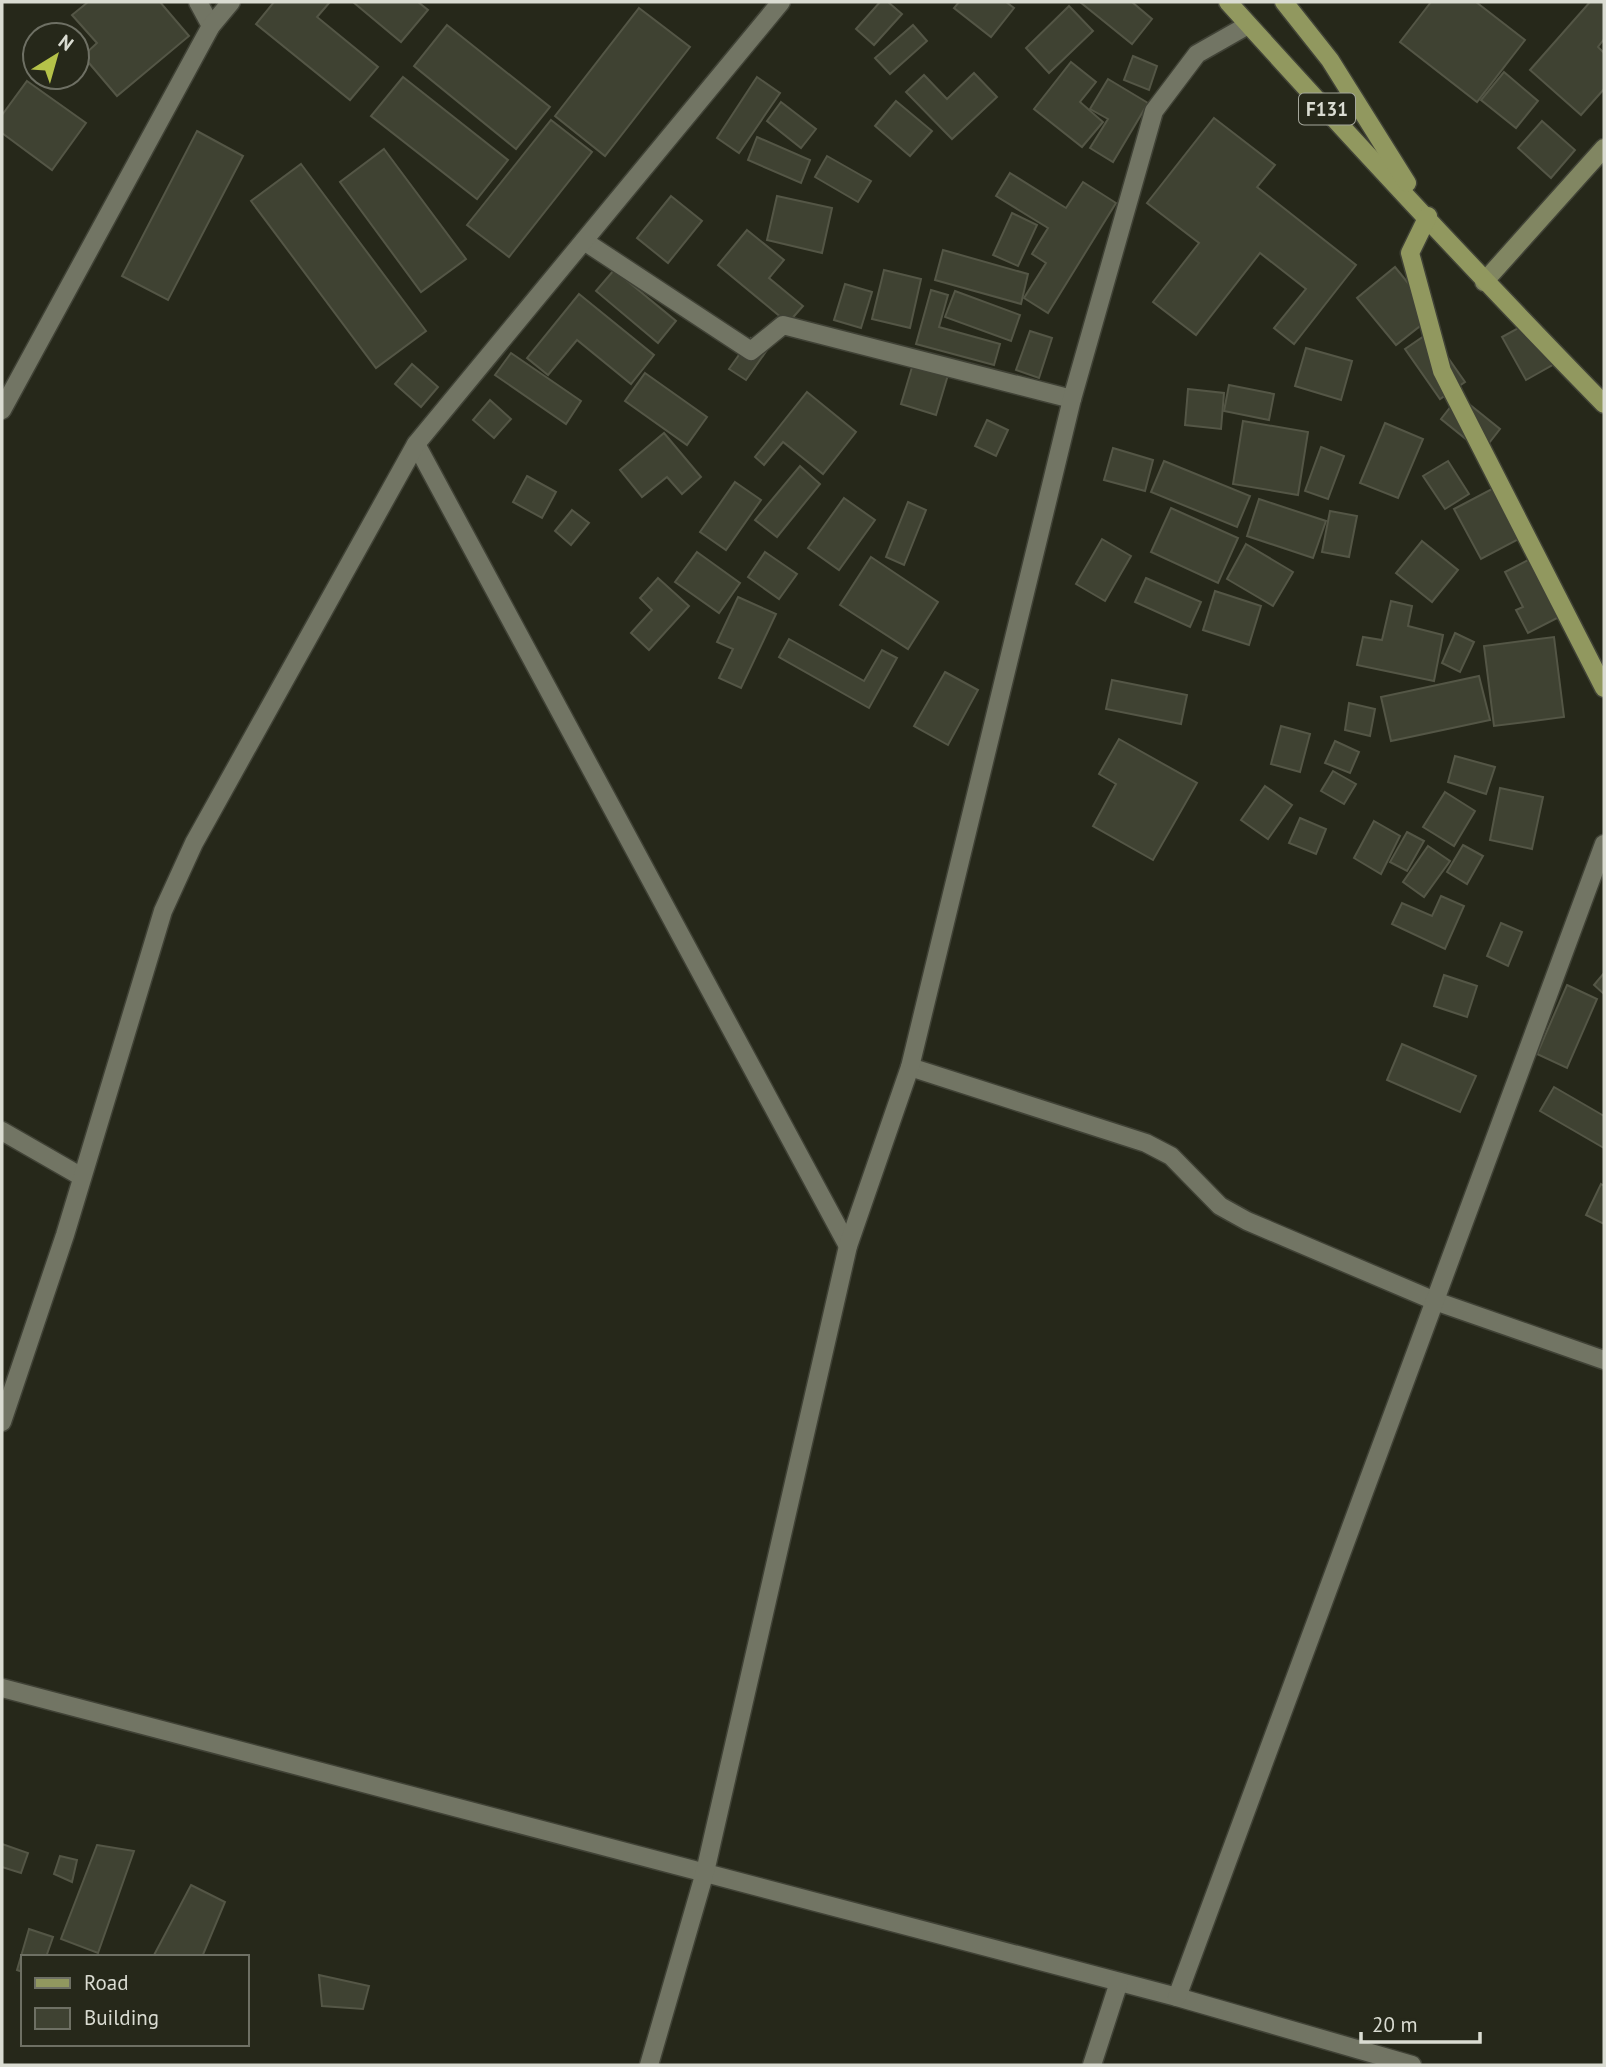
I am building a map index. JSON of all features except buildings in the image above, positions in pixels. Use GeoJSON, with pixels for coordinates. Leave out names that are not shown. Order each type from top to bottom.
{"type":"FeatureCollection","features":[{"type":"Feature","properties":{"kind":"main road","name":"F131"},"geometry":{"type":"LineString","coordinates":[[1228,2],[1428,216],[1484,282],[1604,404]]}},
{"type":"Feature","properties":{"kind":"main road","name":"F131"},"geometry":{"type":"LineString","coordinates":[[1284,2],[1330,60],[1428,216]]}},
{"type":"Feature","properties":{"kind":"main road"},"geometry":{"type":"LineString","coordinates":[[1428,216],[1409,253],[1442,371],[1604,688]]}},
{"type":"Feature","properties":{"kind":"street"},"geometry":{"type":"LineString","coordinates":[[198,2],[211,26]]}},
{"type":"Feature","properties":{"kind":"street"},"geometry":{"type":"LineString","coordinates":[[2,410],[211,26],[231,2]]}},
{"type":"Feature","properties":{"kind":"street"},"geometry":{"type":"LineString","coordinates":[[2,1422],[82,1177],[163,911],[194,843],[416,444],[781,2]]}},
{"type":"Feature","properties":{"kind":"street"},"geometry":{"type":"LineString","coordinates":[[649,2065],[705,1872],[848,1246],[909,1067],[1072,399],[1154,111],[1198,54],[1248,25]]}},
{"type":"Feature","properties":{"kind":"street"},"geometry":{"type":"LineString","coordinates":[[1484,282],[1604,148]]}},
{"type":"Feature","properties":{"kind":"street"},"geometry":{"type":"LineString","coordinates":[[584,241],[751,351],[783,325],[1072,399]]}},
{"type":"Feature","properties":{"kind":"street"},"geometry":{"type":"LineString","coordinates":[[416,444],[848,1246]]}},
{"type":"Feature","properties":{"kind":"street"},"geometry":{"type":"LineString","coordinates":[[1177,1997],[1604,844]]}},
{"type":"Feature","properties":{"kind":"street"},"geometry":{"type":"LineString","coordinates":[[909,1067],[1146,1143],[1171,1156],[1220,1206],[1435,1301],[1604,1360]]}},
{"type":"Feature","properties":{"kind":"street"},"geometry":{"type":"LineString","coordinates":[[2,1132],[82,1177]]}},
{"type":"Feature","properties":{"kind":"street"},"geometry":{"type":"LineString","coordinates":[[2,1688],[1177,1997],[1412,2065]]}},
{"type":"Feature","properties":{"kind":"street"},"geometry":{"type":"LineString","coordinates":[[1091,2065],[1119,1982]]}}]}
